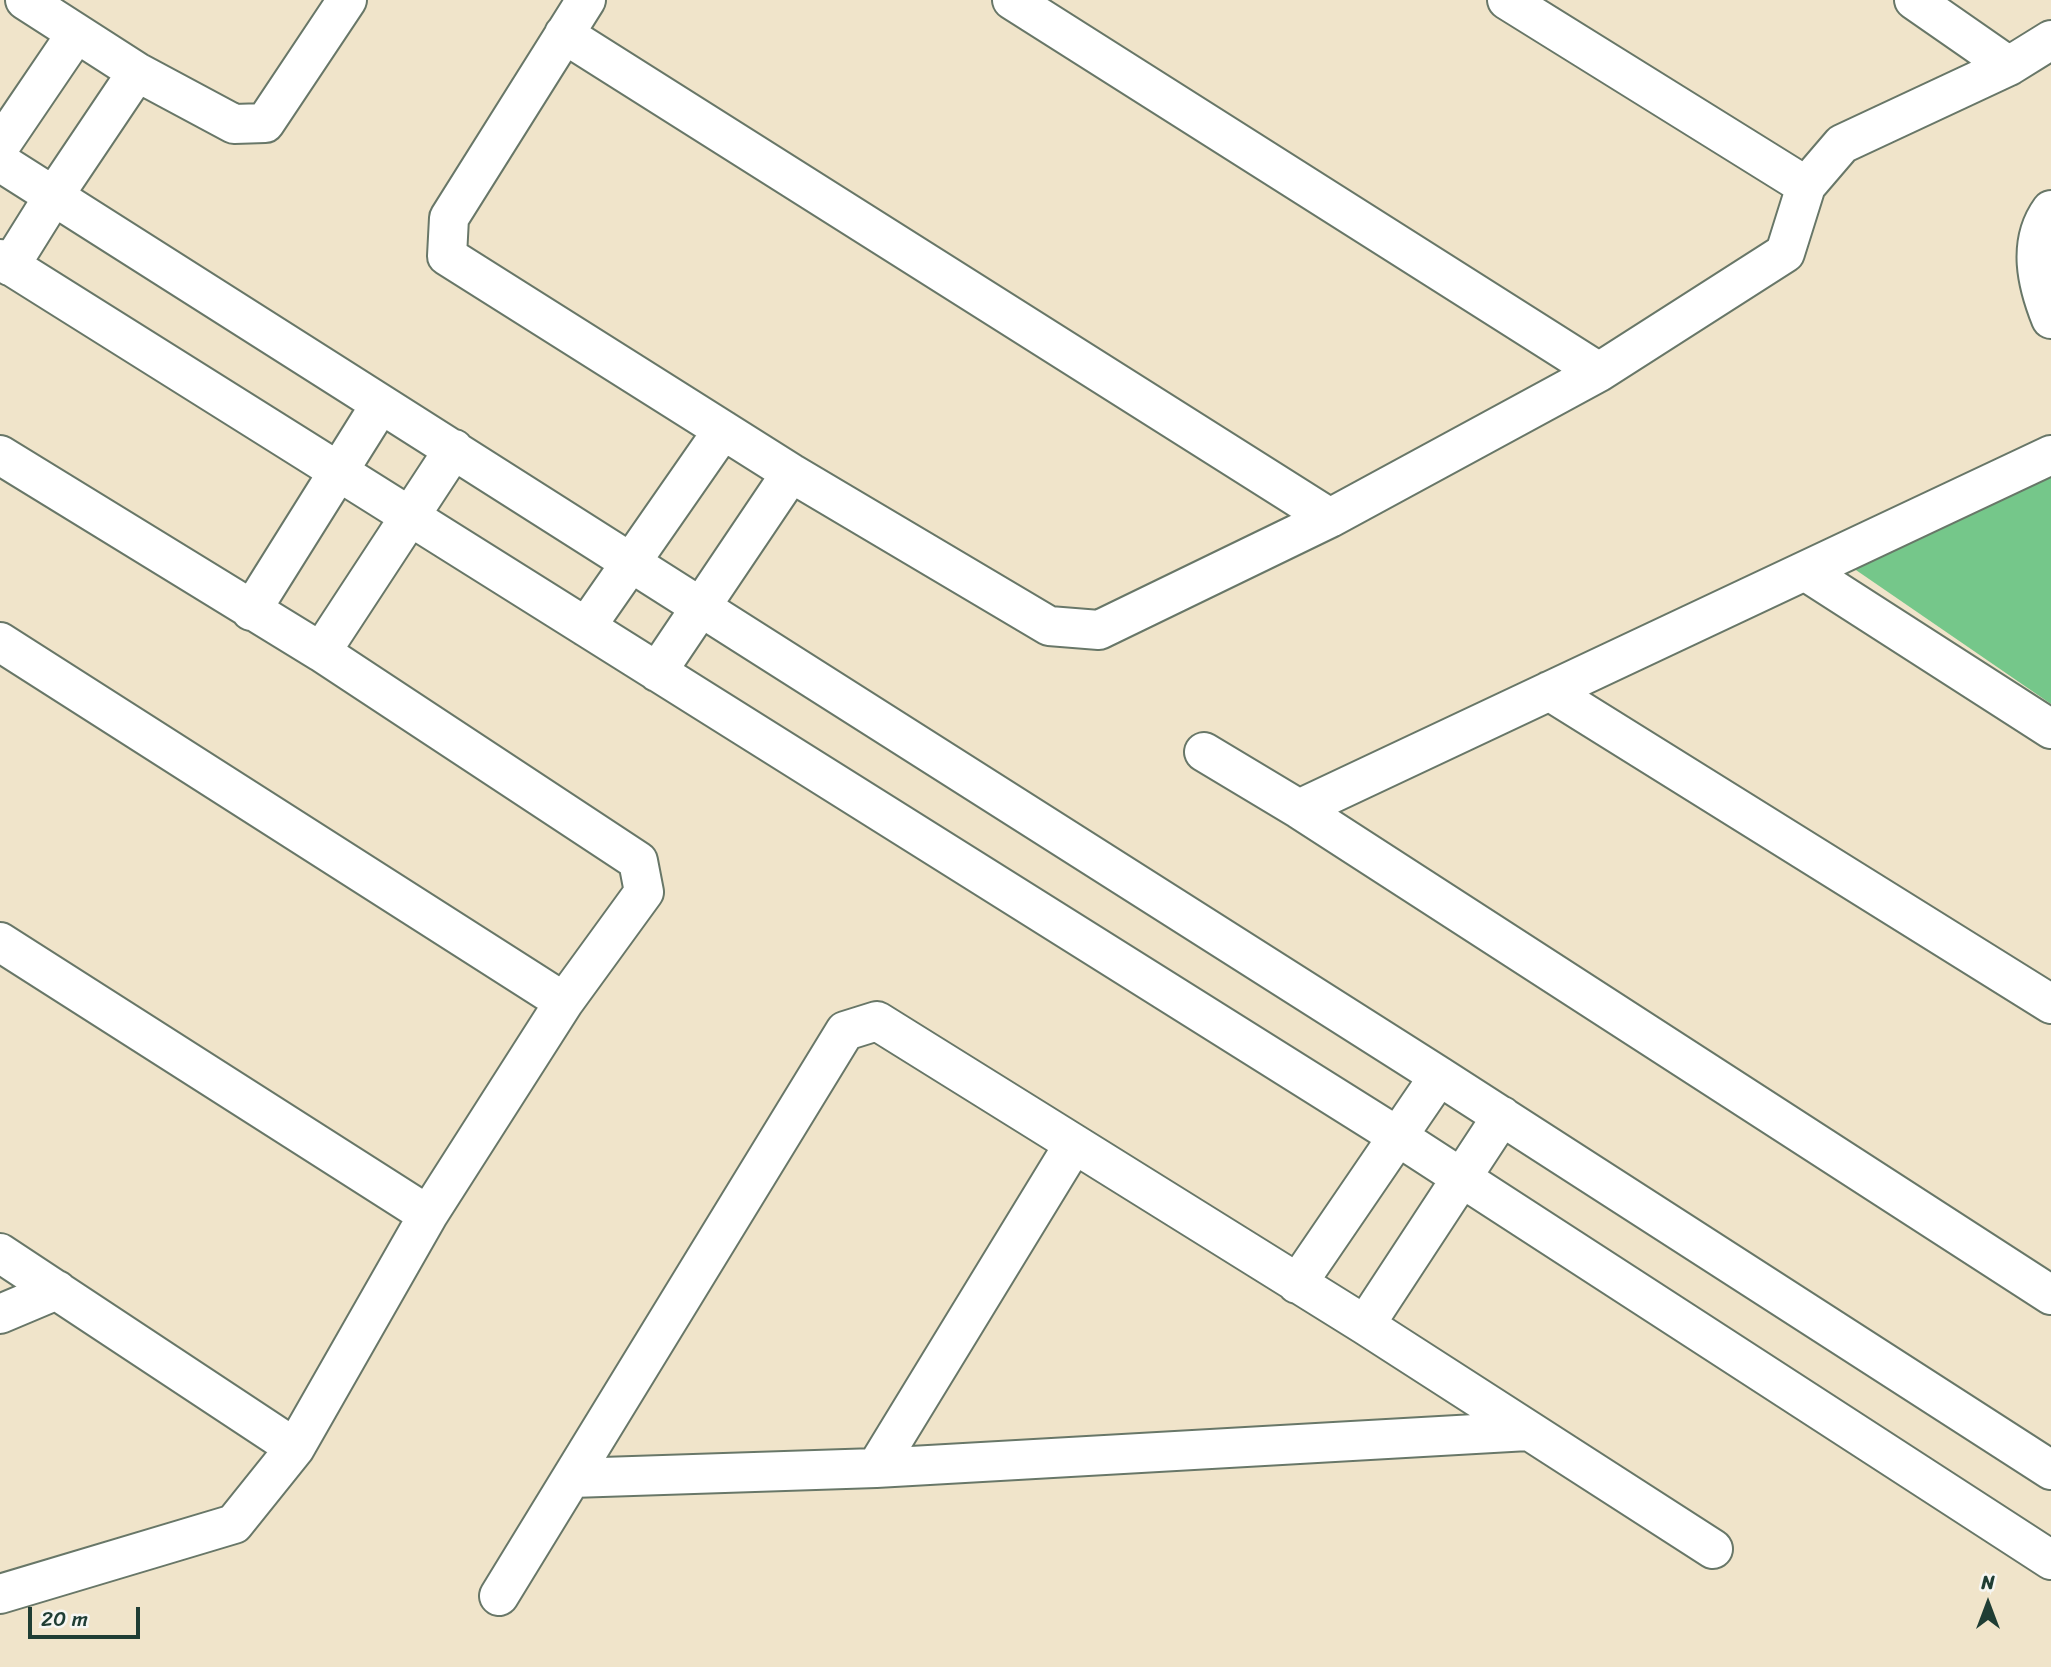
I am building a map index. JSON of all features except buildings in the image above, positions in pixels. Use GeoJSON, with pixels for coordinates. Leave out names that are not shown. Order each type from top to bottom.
{"type":"FeatureCollection","features":[{"type":"Feature","properties":{"kind":"street"},"geometry":{"type":"LineString","coordinates":[[24,0],[137,72],[234,124],[265,123],[346,0]]}},
{"type":"Feature","properties":{"kind":"street"},"geometry":{"type":"LineString","coordinates":[[586,0],[449,218],[447,256],[791,473],[1049,626],[1099,630],[1330,518],[1599,372],[1785,253],[1806,186],[1842,144],[2010,66],[2051,40]]}},
{"type":"Feature","properties":{"kind":"street"},"geometry":{"type":"LineString","coordinates":[[1012,0],[1599,372]]}},
{"type":"Feature","properties":{"kind":"street"},"geometry":{"type":"LineString","coordinates":[[1507,0],[1806,186]]}},
{"type":"Feature","properties":{"kind":"street"},"geometry":{"type":"LineString","coordinates":[[1914,0],[2010,66]]}},
{"type":"Feature","properties":{"kind":"street"},"geometry":{"type":"LineString","coordinates":[[0,146],[76,34]]}},
{"type":"Feature","properties":{"kind":"street"},"geometry":{"type":"LineString","coordinates":[[564,34],[1330,518]]}},
{"type":"Feature","properties":{"kind":"street"},"geometry":{"type":"LineString","coordinates":[[137,72],[5,263],[1397,1136],[2051,1560]]}},
{"type":"Feature","properties":{"kind":"street"},"geometry":{"type":"LineString","coordinates":[[0,162],[1502,1116],[2051,1471]]}},
{"type":"Feature","properties":{"kind":"street"},"geometry":{"type":"LineString","coordinates":[[2051,210],[2036,244],[2044,268],[2042,296],[2051,319]]}},
{"type":"Feature","properties":{"kind":"street"},"geometry":{"type":"LineString","coordinates":[[251,611],[380,405]]}},
{"type":"Feature","properties":{"kind":"street"},"geometry":{"type":"LineString","coordinates":[[586,627],[723,430]]}},
{"type":"Feature","properties":{"kind":"street"},"geometry":{"type":"LineString","coordinates":[[321,652],[454,449]]}},
{"type":"Feature","properties":{"kind":"street"},"geometry":{"type":"LineString","coordinates":[[0,455],[321,652],[638,861],[644,892],[564,1002],[428,1215],[295,1448],[234,1524],[0,1594]]}},
{"type":"Feature","properties":{"kind":"street"},"geometry":{"type":"LineString","coordinates":[[1299,809],[2051,455]]}},
{"type":"Feature","properties":{"kind":"street"},"geometry":{"type":"LineString","coordinates":[[657,671],[791,473]]}},
{"type":"Feature","properties":{"kind":"street"},"geometry":{"type":"LineString","coordinates":[[1805,571],[2051,729]]}},
{"type":"Feature","properties":{"kind":"street"},"geometry":{"type":"LineString","coordinates":[[0,642],[564,1002]]}},
{"type":"Feature","properties":{"kind":"street"},"geometry":{"type":"LineString","coordinates":[[1549,691],[2051,1004]]}},
{"type":"Feature","properties":{"kind":"street"},"geometry":{"type":"LineString","coordinates":[[1204,752],[1299,809],[2051,1295]]}},
{"type":"Feature","properties":{"kind":"street"},"geometry":{"type":"LineString","coordinates":[[0,942],[428,1215]]}},
{"type":"Feature","properties":{"kind":"street"},"geometry":{"type":"LineString","coordinates":[[499,1596],[845,1031],[877,1021],[1365,1325],[1713,1549]]}},
{"type":"Feature","properties":{"kind":"street"},"geometry":{"type":"LineString","coordinates":[[1297,1284],[1439,1076]]}},
{"type":"Feature","properties":{"kind":"street"},"geometry":{"type":"LineString","coordinates":[[1365,1325],[1502,1116]]}},
{"type":"Feature","properties":{"kind":"street"},"geometry":{"type":"LineString","coordinates":[[876,1468],[1074,1144]]}},
{"type":"Feature","properties":{"kind":"street"},"geometry":{"type":"LineString","coordinates":[[0,1252],[295,1448]]}},
{"type":"Feature","properties":{"kind":"street"},"geometry":{"type":"LineString","coordinates":[[0,1314],[57,1290]]}},
{"type":"Feature","properties":{"kind":"street"},"geometry":{"type":"LineString","coordinates":[[572,1478],[876,1468],[1528,1431]]}},
{"type":"Feature","properties":{"kind":"green space"},"geometry":{"type":"Polygon","coordinates":[[[2051,473],[2051,704],[1853,568],[2051,473]]]}}]}
